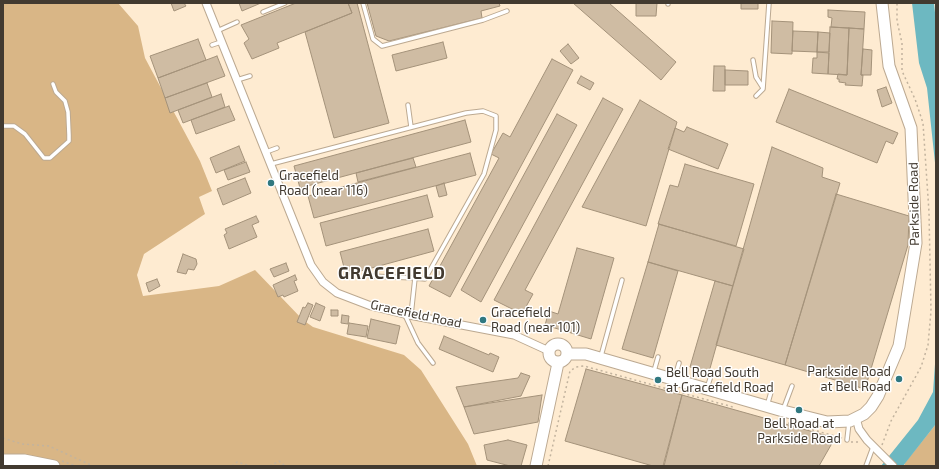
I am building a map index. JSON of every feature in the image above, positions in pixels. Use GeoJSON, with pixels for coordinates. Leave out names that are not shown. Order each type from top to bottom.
{"type":"FeatureCollection","features":[{"type":"Feature","properties":{"kind":"main road","name":"Parkside Road"},"geometry":{"type":"LineString","coordinates":[[853,420],[871,407],[878,396],[899,346],[916,243],[911,128],[889,66],[882,3]]}},
{"type":"Feature","properties":{"kind":"main road"},"geometry":{"type":"LineString","coordinates":[[560,344],[566,347],[568,354],[565,360],[558,363],[550,358],[549,351],[553,345],[560,344]]}},
{"type":"Feature","properties":{"kind":"main road"},"geometry":{"type":"LineString","coordinates":[[568,354],[586,354],[767,407],[785,417],[828,422],[853,420]]}},
{"type":"Feature","properties":{"kind":"main road"},"geometry":{"type":"LineString","coordinates":[[536,466],[558,363]]}},
{"type":"Feature","properties":{"kind":"main road"},"geometry":{"type":"LineString","coordinates":[[3,460],[24,460],[54,466]]}},
{"type":"Feature","properties":{"kind":"street","name":"Gracefield Road"},"geometry":{"type":"LineString","coordinates":[[206,3],[311,265],[319,279],[337,293],[357,301],[408,315],[514,335],[549,351]]}},
{"type":"Feature","properties":{"kind":"street"},"geometry":{"type":"LineString","coordinates":[[853,420],[873,447],[893,466]]}},
{"type":"Feature","properties":{"kind":"lane"},"geometry":{"type":"LineString","coordinates":[[263,12],[286,3]]}},
{"type":"Feature","properties":{"kind":"lane"},"geometry":{"type":"LineString","coordinates":[[363,3],[373,39],[382,46],[483,20],[507,11]]}},
{"type":"Feature","properties":{"kind":"lane"},"geometry":{"type":"LineString","coordinates":[[756,96],[763,89],[769,3]]}},
{"type":"Feature","properties":{"kind":"lane"},"geometry":{"type":"LineString","coordinates":[[217,31],[237,22]]}},
{"type":"Feature","properties":{"kind":"lane"},"geometry":{"type":"LineString","coordinates":[[212,45],[221,42]]}},
{"type":"Feature","properties":{"kind":"lane"},"geometry":{"type":"LineString","coordinates":[[753,60],[756,77],[763,89]]}},
{"type":"Feature","properties":{"kind":"lane"},"geometry":{"type":"LineString","coordinates":[[237,80],[250,76]]}},
{"type":"Feature","properties":{"kind":"lane"},"geometry":{"type":"LineString","coordinates":[[3,126],[14,126],[25,134],[44,158],[50,158],[69,141],[68,112],[65,101],[56,92],[53,84]]}},
{"type":"Feature","properties":{"kind":"lane"},"geometry":{"type":"LineString","coordinates":[[408,105],[411,127]]}},
{"type":"Feature","properties":{"kind":"lane"},"geometry":{"type":"LineString","coordinates":[[271,164],[466,113],[483,111],[496,116],[496,130],[484,174],[425,279],[370,276]]}},
{"type":"Feature","properties":{"kind":"lane"},"geometry":{"type":"LineString","coordinates":[[266,152],[277,148]]}},
{"type":"Feature","properties":{"kind":"lane"},"geometry":{"type":"LineString","coordinates":[[415,278],[408,315],[418,343],[433,363]]}},
{"type":"Feature","properties":{"kind":"lane"},"geometry":{"type":"LineString","coordinates":[[600,359],[622,280]]}},
{"type":"Feature","properties":{"kind":"lane"},"geometry":{"type":"LineString","coordinates":[[653,374],[658,357]]}},
{"type":"Feature","properties":{"kind":"lane"},"geometry":{"type":"LineString","coordinates":[[674,380],[679,363]]}},
{"type":"Feature","properties":{"kind":"lane"},"geometry":{"type":"LineString","coordinates":[[706,390],[711,376]]}},
{"type":"Feature","properties":{"kind":"lane"},"geometry":{"type":"LineString","coordinates":[[785,417],[792,386]]}},
{"type":"Feature","properties":{"kind":"lane"},"geometry":{"type":"LineString","coordinates":[[767,407],[771,392]]}},
{"type":"Feature","properties":{"kind":"lane"},"geometry":{"type":"LineString","coordinates":[[846,440],[853,420]]}},
{"type":"Feature","properties":{"kind":"lane"},"geometry":{"type":"LineString","coordinates":[[866,466],[873,447]]}},
{"type":"Feature","properties":{"kind":"path"},"geometry":{"type":"LineString","coordinates":[[882,445],[891,420],[921,367],[928,345],[931,311],[929,218],[923,123],[915,99],[902,71],[902,43],[897,21],[897,3]]}},
{"type":"Feature","properties":{"kind":"path"},"geometry":{"type":"LineString","coordinates":[[548,466],[570,371],[576,367],[584,366],[734,408]]}},
{"type":"Feature","properties":{"kind":"path"},"geometry":{"type":"LineString","coordinates":[[562,382],[567,382]]}},
{"type":"Feature","properties":{"kind":"path"},"geometry":{"type":"LineString","coordinates":[[785,417],[855,443],[867,440]]}},
{"type":"Feature","properties":{"kind":"path"},"geometry":{"type":"LineString","coordinates":[[3,438],[22,444],[49,446],[93,466]]}},
{"type":"Feature","properties":{"kind":"path"},"geometry":{"type":"LineString","coordinates":[[232,466],[237,462],[250,466]]}},
{"type":"Feature","properties":{"kind":"path"},"geometry":{"type":"LineString","coordinates":[[270,466],[279,462],[285,466]]}},
{"type":"Feature","properties":{"kind":"shaded area"},"geometry":{"type":"Polygon","coordinates":[[[3,3],[118,3],[138,26],[145,58],[200,161],[212,191],[199,197],[205,214],[144,254],[137,275],[143,296],[219,286],[255,270],[303,320],[313,327],[404,355],[421,370],[468,444],[477,466],[3,466],[3,3]]]}},
{"type":"Feature","properties":{"kind":"shaded area"},"geometry":{"type":"Polygon","coordinates":[[[936,424],[936,466],[906,466],[904,464],[936,424]]]}},
{"type":"Feature","properties":{"kind":"water"},"geometry":{"type":"Polygon","coordinates":[[[912,3],[934,3],[936,22],[936,172],[927,88],[919,63],[912,3]]]}},
{"type":"Feature","properties":{"kind":"water"},"geometry":{"type":"Polygon","coordinates":[[[936,350],[936,424],[903,466],[881,466],[918,420],[933,392],[936,350]]]}},
{"type":"Feature","properties":{"kind":"building"},"geometry":{"type":"Polygon","coordinates":[[[171,3],[184,3],[186,6],[174,11],[171,3]]]}},
{"type":"Feature","properties":{"kind":"building"},"geometry":{"type":"Polygon","coordinates":[[[239,3],[261,3],[242,11],[239,3]]]}},
{"type":"Feature","properties":{"kind":"building"},"geometry":{"type":"Polygon","coordinates":[[[296,3],[348,3],[352,13],[277,43],[279,48],[252,59],[244,43],[249,39],[241,25],[296,3]]]}},
{"type":"Feature","properties":{"kind":"building"},"geometry":{"type":"Polygon","coordinates":[[[348,3],[357,3],[389,123],[334,138],[305,32],[352,13],[348,3]]]}},
{"type":"Feature","properties":{"kind":"building"},"geometry":{"type":"Polygon","coordinates":[[[367,3],[499,3],[500,6],[481,11],[482,18],[389,41],[376,36],[367,3]]]}},
{"type":"Feature","properties":{"kind":"building"},"geometry":{"type":"Polygon","coordinates":[[[573,3],[609,3],[676,62],[661,80],[573,3]]]}},
{"type":"Feature","properties":{"kind":"building"},"geometry":{"type":"Polygon","coordinates":[[[636,3],[657,3],[656,16],[636,16],[636,3]]]}},
{"type":"Feature","properties":{"kind":"building"},"geometry":{"type":"Polygon","coordinates":[[[741,3],[758,3],[758,9],[741,9],[741,3]]]}},
{"type":"Feature","properties":{"kind":"building"},"geometry":{"type":"Polygon","coordinates":[[[828,10],[865,12],[864,29],[831,27],[832,18],[828,17],[828,10]]]}},
{"type":"Feature","properties":{"kind":"building"},"geometry":{"type":"Polygon","coordinates":[[[772,21],[793,22],[792,54],[771,53],[772,21]]]}},
{"type":"Feature","properties":{"kind":"building"},"geometry":{"type":"Polygon","coordinates":[[[830,27],[849,28],[847,75],[828,74],[830,27]]]}},
{"type":"Feature","properties":{"kind":"building"},"geometry":{"type":"Polygon","coordinates":[[[849,28],[864,29],[861,75],[863,75],[862,86],[845,85],[846,83],[839,82],[839,79],[837,79],[838,74],[847,75],[849,28]]]}},
{"type":"Feature","properties":{"kind":"building"},"geometry":{"type":"Polygon","coordinates":[[[793,31],[818,32],[817,52],[792,51],[793,31]]]}},
{"type":"Feature","properties":{"kind":"building"},"geometry":{"type":"Polygon","coordinates":[[[818,32],[830,33],[829,52],[817,52],[818,32]]]}},
{"type":"Feature","properties":{"kind":"building"},"geometry":{"type":"Polygon","coordinates":[[[198,39],[206,60],[158,78],[150,56],[198,39]]]}},
{"type":"Feature","properties":{"kind":"building"},"geometry":{"type":"Polygon","coordinates":[[[443,42],[447,58],[396,71],[392,55],[443,42]]]}},
{"type":"Feature","properties":{"kind":"building"},"geometry":{"type":"Polygon","coordinates":[[[568,44],[579,58],[571,64],[560,51],[568,44]]]}},
{"type":"Feature","properties":{"kind":"building"},"geometry":{"type":"Polygon","coordinates":[[[863,49],[872,50],[871,75],[861,75],[863,49]]]}},
{"type":"Feature","properties":{"kind":"building"},"geometry":{"type":"Polygon","coordinates":[[[817,52],[829,53],[828,74],[812,73],[813,58],[817,58],[817,52]]]}},
{"type":"Feature","properties":{"kind":"building"},"geometry":{"type":"Polygon","coordinates":[[[217,56],[225,76],[165,98],[158,78],[217,56]]]}},
{"type":"Feature","properties":{"kind":"building"},"geometry":{"type":"Polygon","coordinates":[[[552,59],[573,70],[450,297],[429,286],[499,158],[491,154],[503,133],[510,137],[552,59]]]}},
{"type":"Feature","properties":{"kind":"building"},"geometry":{"type":"Polygon","coordinates":[[[714,66],[725,66],[725,91],[713,91],[714,66]]]}},
{"type":"Feature","properties":{"kind":"building"},"geometry":{"type":"Polygon","coordinates":[[[725,70],[748,71],[748,85],[725,85],[725,70]]]}},
{"type":"Feature","properties":{"kind":"building"},"geometry":{"type":"Polygon","coordinates":[[[581,76],[594,83],[590,90],[577,83],[581,76]]]}},
{"type":"Feature","properties":{"kind":"building"},"geometry":{"type":"Polygon","coordinates":[[[207,83],[212,97],[170,113],[165,98],[207,83]]]}},
{"type":"Feature","properties":{"kind":"building"},"geometry":{"type":"Polygon","coordinates":[[[886,87],[892,103],[882,107],[877,90],[886,87]]]}},
{"type":"Feature","properties":{"kind":"building"},"geometry":{"type":"Polygon","coordinates":[[[789,89],[898,133],[893,144],[886,141],[877,163],[776,122],[789,89]]]}},
{"type":"Feature","properties":{"kind":"building"},"geometry":{"type":"Polygon","coordinates":[[[221,94],[225,107],[183,123],[178,110],[221,94]]]}},
{"type":"Feature","properties":{"kind":"building"},"geometry":{"type":"Polygon","coordinates":[[[603,98],[623,109],[525,290],[533,294],[522,314],[494,300],[603,98]]]}},
{"type":"Feature","properties":{"kind":"building"},"geometry":{"type":"Polygon","coordinates":[[[640,100],[677,122],[646,226],[582,207],[640,100]]]}},
{"type":"Feature","properties":{"kind":"building"},"geometry":{"type":"Polygon","coordinates":[[[229,106],[235,120],[196,134],[191,120],[229,106]]]}},
{"type":"Feature","properties":{"kind":"building"},"geometry":{"type":"Polygon","coordinates":[[[557,114],[577,125],[481,302],[461,290],[557,114]]]}},
{"type":"Feature","properties":{"kind":"building"},"geometry":{"type":"Polygon","coordinates":[[[465,120],[471,142],[300,188],[294,166],[465,120]]]}},
{"type":"Feature","properties":{"kind":"building"},"geometry":{"type":"Polygon","coordinates":[[[687,127],[728,144],[718,169],[668,149],[675,128],[684,132],[687,127]]]}},
{"type":"Feature","properties":{"kind":"building"},"geometry":{"type":"Polygon","coordinates":[[[239,146],[245,161],[216,173],[210,158],[239,146]]]}},
{"type":"Feature","properties":{"kind":"building"},"geometry":{"type":"Polygon","coordinates":[[[772,147],[823,168],[822,177],[840,183],[785,365],[716,345],[772,147]]]}},
{"type":"Feature","properties":{"kind":"building"},"geometry":{"type":"Polygon","coordinates":[[[470,153],[476,175],[314,218],[308,196],[470,153]]]}},
{"type":"Feature","properties":{"kind":"building"},"geometry":{"type":"Polygon","coordinates":[[[413,158],[416,167],[358,182],[356,173],[413,158]]]}},
{"type":"Feature","properties":{"kind":"building"},"geometry":{"type":"Polygon","coordinates":[[[246,162],[250,172],[228,180],[224,170],[246,162]]]}},
{"type":"Feature","properties":{"kind":"building"},"geometry":{"type":"Polygon","coordinates":[[[685,164],[754,184],[736,246],[658,224],[670,185],[678,187],[685,164]]]}},
{"type":"Feature","properties":{"kind":"building"},"geometry":{"type":"Polygon","coordinates":[[[245,178],[251,193],[223,205],[217,189],[245,178]]]}},
{"type":"Feature","properties":{"kind":"building"},"geometry":{"type":"Polygon","coordinates":[[[444,183],[447,195],[439,197],[436,186],[444,183]]]}},
{"type":"Feature","properties":{"kind":"building"},"geometry":{"type":"Polygon","coordinates":[[[836,194],[909,216],[908,245],[865,389],[785,365],[836,194]]]}},
{"type":"Feature","properties":{"kind":"building"},"geometry":{"type":"Polygon","coordinates":[[[427,195],[433,217],[326,246],[320,223],[427,195]]]}},
{"type":"Feature","properties":{"kind":"building"},"geometry":{"type":"Polygon","coordinates":[[[256,216],[259,222],[252,225],[257,237],[229,249],[224,235],[227,233],[225,229],[256,216]]]}},
{"type":"Feature","properties":{"kind":"building"},"geometry":{"type":"Polygon","coordinates":[[[659,224],[744,249],[733,286],[648,262],[659,224]]]}},
{"type":"Feature","properties":{"kind":"building"},"geometry":{"type":"Polygon","coordinates":[[[428,229],[434,251],[346,275],[340,252],[428,229]]]}},
{"type":"Feature","properties":{"kind":"building"},"geometry":{"type":"Polygon","coordinates":[[[577,248],[614,258],[591,339],[545,325],[549,311],[558,314],[577,248]]]}},
{"type":"Feature","properties":{"kind":"building"},"geometry":{"type":"Polygon","coordinates":[[[183,254],[196,259],[197,264],[194,270],[188,269],[186,274],[177,272],[183,254]]]}},
{"type":"Feature","properties":{"kind":"building"},"geometry":{"type":"Polygon","coordinates":[[[648,262],[678,271],[653,358],[622,349],[648,262]]]}},
{"type":"Feature","properties":{"kind":"building"},"geometry":{"type":"Polygon","coordinates":[[[286,263],[289,271],[274,277],[270,269],[286,263]]]}},
{"type":"Feature","properties":{"kind":"building"},"geometry":{"type":"Polygon","coordinates":[[[295,275],[297,280],[294,281],[298,291],[284,297],[283,295],[278,297],[273,285],[295,275]]]}},
{"type":"Feature","properties":{"kind":"building"},"geometry":{"type":"Polygon","coordinates":[[[157,279],[160,286],[149,292],[146,283],[157,279]]]}},
{"type":"Feature","properties":{"kind":"building"},"geometry":{"type":"Polygon","coordinates":[[[715,281],[733,286],[709,372],[690,367],[715,281]]]}},
{"type":"Feature","properties":{"kind":"building"},"geometry":{"type":"Polygon","coordinates":[[[308,303],[313,305],[305,325],[297,322],[303,307],[305,308],[308,303]]]}},
{"type":"Feature","properties":{"kind":"building"},"geometry":{"type":"Polygon","coordinates":[[[316,303],[325,307],[320,321],[310,317],[316,303]]]}},
{"type":"Feature","properties":{"kind":"building"},"geometry":{"type":"Polygon","coordinates":[[[331,310],[338,310],[338,316],[331,316],[331,310]]]}},
{"type":"Feature","properties":{"kind":"building"},"geometry":{"type":"Polygon","coordinates":[[[342,315],[349,316],[348,324],[341,323],[342,315]]]}},
{"type":"Feature","properties":{"kind":"building"},"geometry":{"type":"Polygon","coordinates":[[[371,319],[400,326],[396,344],[367,338],[371,319]]]}},
{"type":"Feature","properties":{"kind":"building"},"geometry":{"type":"Polygon","coordinates":[[[349,323],[368,326],[366,337],[347,334],[349,323]]]}},
{"type":"Feature","properties":{"kind":"building"},"geometry":{"type":"Polygon","coordinates":[[[444,336],[489,355],[490,353],[499,357],[493,372],[439,349],[444,336]]]}},
{"type":"Feature","properties":{"kind":"building"},"geometry":{"type":"Polygon","coordinates":[[[586,369],[682,395],[663,466],[653,466],[565,441],[586,369]]]}},
{"type":"Feature","properties":{"kind":"building"},"geometry":{"type":"Polygon","coordinates":[[[521,373],[530,376],[521,396],[464,407],[456,387],[518,378],[521,373]]]}},
{"type":"Feature","properties":{"kind":"building"},"geometry":{"type":"Polygon","coordinates":[[[542,395],[538,422],[474,434],[464,407],[542,395]]]}},
{"type":"Feature","properties":{"kind":"building"},"geometry":{"type":"Polygon","coordinates":[[[682,395],[835,438],[819,466],[664,466],[682,395]]]}},
{"type":"Feature","properties":{"kind":"building"},"geometry":{"type":"Polygon","coordinates":[[[508,440],[527,445],[521,466],[510,466],[487,460],[484,445],[508,440]]]}},
{"type":"Feature","properties":{"kind":"place","name":"Gracefield Road (near 116)"},"geometry":{"type":"Point","coordinates":[271,183]}},
{"type":"Feature","properties":{"kind":"place","name":"Gracefield Road (near 101)"},"geometry":{"type":"Point","coordinates":[483,320]}},
{"type":"Feature","properties":{"kind":"place","name":"Parkside Road at Bell Road"},"geometry":{"type":"Point","coordinates":[899,379]}},
{"type":"Feature","properties":{"kind":"place","name":"Bell Road South at Gracefield Road"},"geometry":{"type":"Point","coordinates":[658,380]}},
{"type":"Feature","properties":{"kind":"place","name":"Bell Road at Parkside Road"},"geometry":{"type":"Point","coordinates":[799,410]}},
{"type":"Feature","properties":{"kind":"district","name":"GRACEFIELD"},"geometry":{"type":"Point","coordinates":[392,273]}}]}
